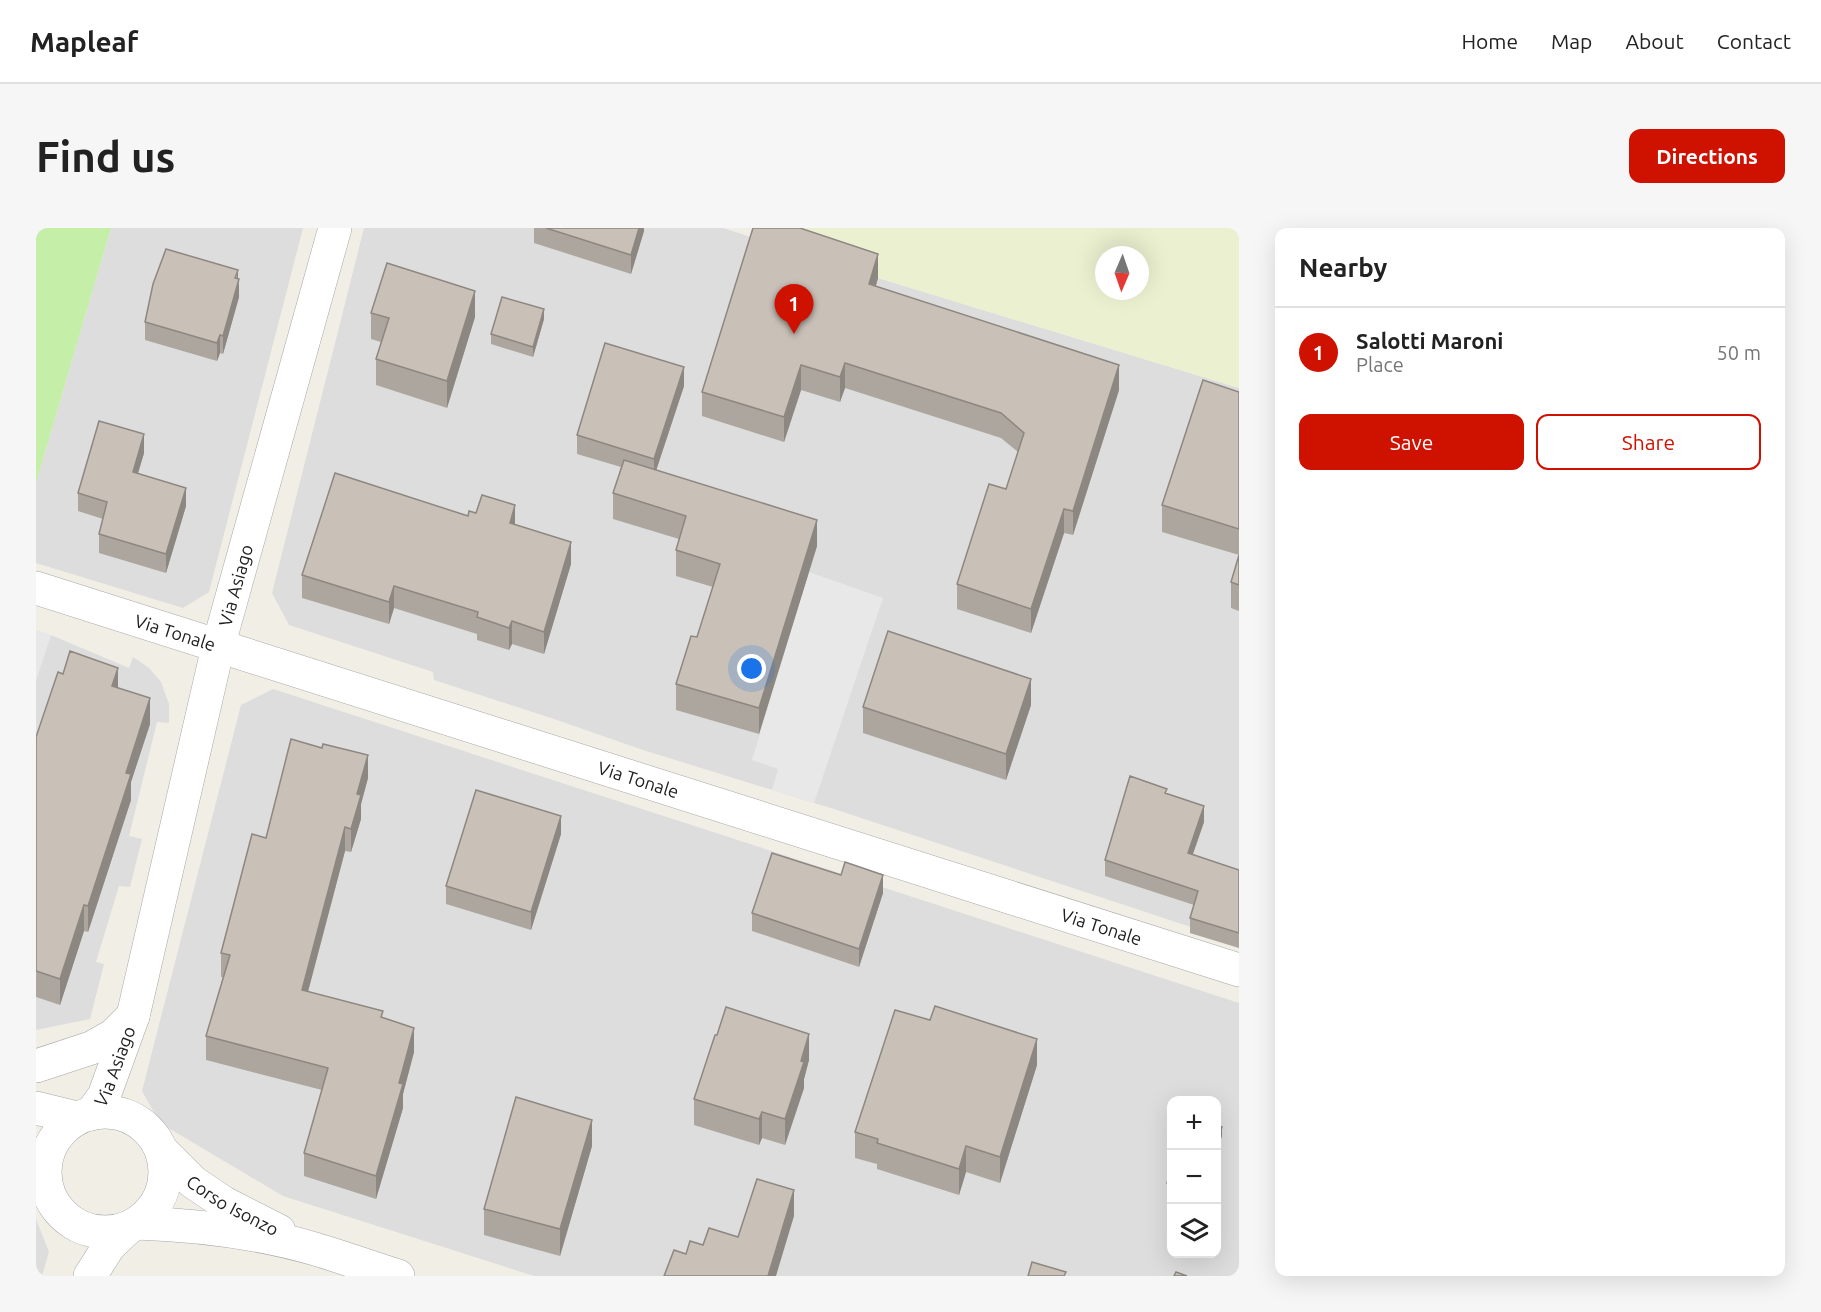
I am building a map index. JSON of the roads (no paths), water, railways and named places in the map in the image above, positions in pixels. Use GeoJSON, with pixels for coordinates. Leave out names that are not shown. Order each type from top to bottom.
{"type":"FeatureCollection","features":[{"type":"Feature","properties":{"kind":"street","name":"Via Asiago"},"geometry":{"type":"LineString","coordinates":[[84,1116],[104,1096],[133,1016],[218,647],[334,228]]}},
{"type":"Feature","properties":{"kind":"street","name":"Via Tonale"},"geometry":{"type":"LineString","coordinates":[[36,588],[1239,970]]}},
{"type":"Feature","properties":{"kind":"street","name":"Via Asiago"},"geometry":{"type":"LineString","coordinates":[[36,1066],[91,1048],[114,1035],[133,1016]]}},
{"type":"Feature","properties":{"kind":"street","name":"Via Asiago"},"geometry":{"type":"LineString","coordinates":[[133,1016],[128,1071],[132,1103],[143,1125]]}},
{"type":"Feature","properties":{"kind":"street"},"geometry":{"type":"LineString","coordinates":[[36,1108],[84,1116]]}},
{"type":"Feature","properties":{"kind":"street"},"geometry":{"type":"LineString","coordinates":[[77,1276],[76,1246],[71,1229],[51,1203],[46,1191],[45,1162],[48,1149],[65,1126],[84,1116],[104,1111],[118,1113],[143,1125],[154,1137],[162,1151],[165,1171],[162,1191],[153,1210],[109,1246],[90,1276]]}},
{"type":"Feature","properties":{"kind":"street","name":"Corso Isonzo"},"geometry":{"type":"LineString","coordinates":[[162,1151],[193,1182],[224,1203],[313,1248]]}},
{"type":"Feature","properties":{"kind":"street"},"geometry":{"type":"LineString","coordinates":[[51,1203],[78,1227],[95,1232],[112,1232],[133,1226]]}},
{"type":"Feature","properties":{"kind":"street","name":"Corso Isonzo"},"geometry":{"type":"LineString","coordinates":[[133,1226],[204,1228],[261,1238],[313,1248],[398,1276]]}},
{"type":"Feature","properties":{"kind":"place","name":"Salotti Maroni"},"geometry":{"type":"Point","coordinates":[794,334]}}]}
